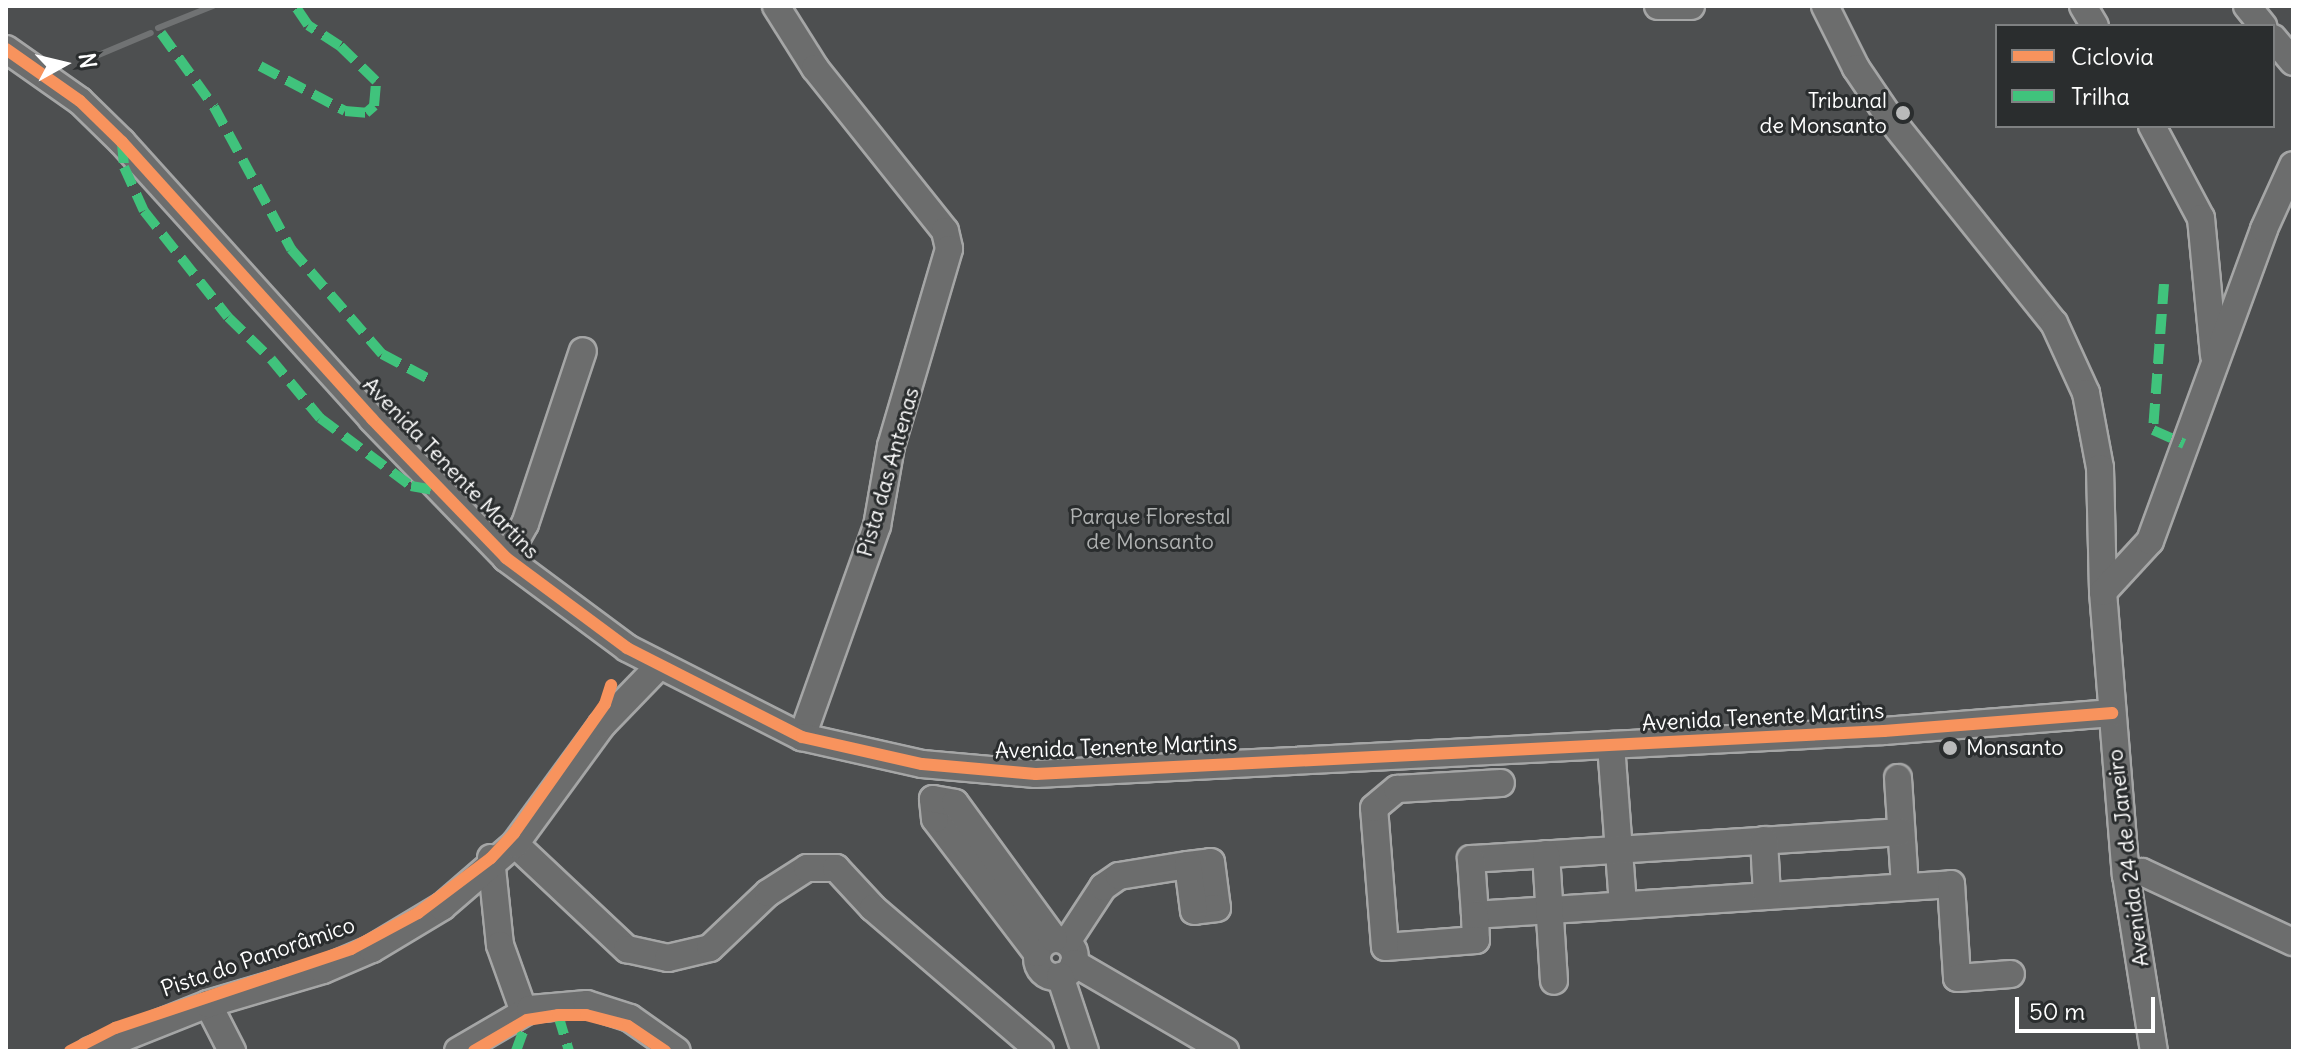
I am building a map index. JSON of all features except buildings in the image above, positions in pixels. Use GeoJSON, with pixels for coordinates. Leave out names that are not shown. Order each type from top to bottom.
{"type":"FeatureCollection","features":[{"type":"Feature","properties":{"kind":"street","name":"Pista das Antenas"},"geometry":{"type":"LineString","coordinates":[[776,6],[815,68],[945,231],[949,249],[891,446],[877,526],[802,737]]}},
{"type":"Feature","properties":{"kind":"street"},"geometry":{"type":"LineString","coordinates":[[1658,6],[1691,6]]}},
{"type":"Feature","properties":{"kind":"street","name":"Avenida 24 de Janeiro"},"geometry":{"type":"LineString","coordinates":[[1825,6],[1832,27],[1892,121],[1991,239],[2054,323],[2072,357],[2096,430],[2103,592],[2126,875],[2154,1051]]}},
{"type":"Feature","properties":{"kind":"street"},"geometry":{"type":"LineString","coordinates":[[2083,6],[2094,24]]}},
{"type":"Feature","properties":{"kind":"street"},"geometry":{"type":"LineString","coordinates":[[2247,6],[2261,24]]}},
{"type":"Feature","properties":{"kind":"street"},"geometry":{"type":"LineString","coordinates":[[2275,40],[2293,62]]}},
{"type":"Feature","properties":{"kind":"street","name":"Avenida Tenente Martins"},"geometry":{"type":"LineString","coordinates":[[6,49],[80,101],[122,142],[372,419],[506,558],[574,612],[659,666],[802,737],[922,764],[1036,774],[1611,745],[2112,713]]}},
{"type":"Feature","properties":{"kind":"street"},"geometry":{"type":"LineString","coordinates":[[2153,128],[2201,218],[2214,363]]}},
{"type":"Feature","properties":{"kind":"street"},"geometry":{"type":"LineString","coordinates":[[2103,592],[2150,541],[2283,179],[2293,165]]}},
{"type":"Feature","properties":{"kind":"street"},"geometry":{"type":"LineString","coordinates":[[506,558],[525,524],[583,351]]}},
{"type":"Feature","properties":{"kind":"street"},"geometry":{"type":"LineString","coordinates":[[90,1051],[208,1004],[323,970],[372,949],[442,907],[515,844],[602,725],[659,666]]}},
{"type":"Feature","properties":{"kind":"street"},"geometry":{"type":"LineString","coordinates":[[1611,745],[1623,905]]}},
{"type":"Feature","properties":{"kind":"street"},"geometry":{"type":"LineString","coordinates":[[922,764],[924,784],[933,799],[935,819],[1059,955],[1225,1051]]}},
{"type":"Feature","properties":{"kind":"street"},"geometry":{"type":"LineString","coordinates":[[1898,778],[1905,887]]}},
{"type":"Feature","properties":{"kind":"street"},"geometry":{"type":"LineString","coordinates":[[1501,783],[1397,789],[1374,808],[1385,947],[1476,940],[1471,859],[1901,832]]}},
{"type":"Feature","properties":{"kind":"street"},"geometry":{"type":"LineString","coordinates":[[1764,840],[1767,896]]}},
{"type":"Feature","properties":{"kind":"street"},"geometry":{"type":"LineString","coordinates":[[515,844],[627,949],[668,958],[710,948],[768,893],[807,868],[836,868],[873,908],[1040,1051]]}},
{"type":"Feature","properties":{"kind":"street"},"geometry":{"type":"LineString","coordinates":[[1546,854],[1554,981]]}},
{"type":"Feature","properties":{"kind":"street"},"geometry":{"type":"LineString","coordinates":[[493,862],[500,945],[524,1012]]}},
{"type":"Feature","properties":{"kind":"street"},"geometry":{"type":"LineString","coordinates":[[1085,1051],[1059,955],[1103,887],[1119,876],[1188,865]]}},
{"type":"Feature","properties":{"kind":"street"},"geometry":{"type":"LineString","coordinates":[[2126,875],[2142,872],[2293,942]]}},
{"type":"Feature","properties":{"kind":"street"},"geometry":{"type":"LineString","coordinates":[[1475,915],[1951,884],[1957,978],[2011,974]]}},
{"type":"Feature","properties":{"kind":"street"},"geometry":{"type":"LineString","coordinates":[[208,1004],[232,1051]]}},
{"type":"Feature","properties":{"kind":"street"},"geometry":{"type":"LineString","coordinates":[[458,1051],[524,1012],[587,1004],[630,1018],[677,1051]]}},
{"type":"Feature","properties":{"kind":"green space","name":"Parque Florestal de Monsanto"},"geometry":{"type":"Polygon","coordinates":[[[6,6],[2293,6],[2293,1051],[6,1051],[6,6]]]}},
{"type":"Feature","properties":{"kind":"waterway"},"geometry":{"type":"LineString","coordinates":[[158,28],[213,6]]}},
{"type":"Feature","properties":{"kind":"waterway"},"geometry":{"type":"LineString","coordinates":[[89,59],[151,33]]}},
{"type":"Feature","properties":{"kind":"marked path"},"geometry":{"type":"LineString","coordinates":[[260,66],[345,111],[366,113],[374,106],[376,81],[340,46],[308,25],[295,6]]}},
{"type":"Feature","properties":{"kind":"marked path"},"geometry":{"type":"LineString","coordinates":[[161,33],[214,107],[291,249],[382,354],[427,378]]}},
{"type":"Feature","properties":{"kind":"marked path"},"geometry":{"type":"LineString","coordinates":[[122,143],[124,167],[144,211],[228,317],[271,359],[320,418],[411,486],[440,491]]}},
{"type":"Feature","properties":{"kind":"marked path"},"geometry":{"type":"LineString","coordinates":[[2164,284],[2153,430],[2184,444]]}},
{"type":"Feature","properties":{"kind":"marked path"},"geometry":{"type":"LineString","coordinates":[[558,1015],[569,1051]]}},
{"type":"Feature","properties":{"kind":"marked path"},"geometry":{"type":"LineString","coordinates":[[516,1051],[527,1021]]}},
{"type":"Feature","properties":{"kind":"cycle path"},"geometry":{"type":"LineString","coordinates":[[6,49],[80,101],[122,142],[372,419],[506,558],[627,648],[802,737],[922,764],[1036,774],[1884,731],[2112,713]]}},
{"type":"Feature","properties":{"kind":"cycle path","name":"Pista do Panorâmico"},"geometry":{"type":"LineString","coordinates":[[70,1051],[115,1028],[351,949],[418,913],[491,858],[514,833],[605,704],[611,685]]}},
{"type":"Feature","properties":{"kind":"cycle path"},"geometry":{"type":"LineString","coordinates":[[474,1051],[527,1020],[558,1015],[586,1015],[628,1026],[665,1051]]}},
{"type":"Feature","properties":{"kind":"place","name":"Tribunal de Monsanto"},"geometry":{"type":"Point","coordinates":[1903,113]}},
{"type":"Feature","properties":{"kind":"place","name":"Monsanto"},"geometry":{"type":"Point","coordinates":[1950,748]}}]}
